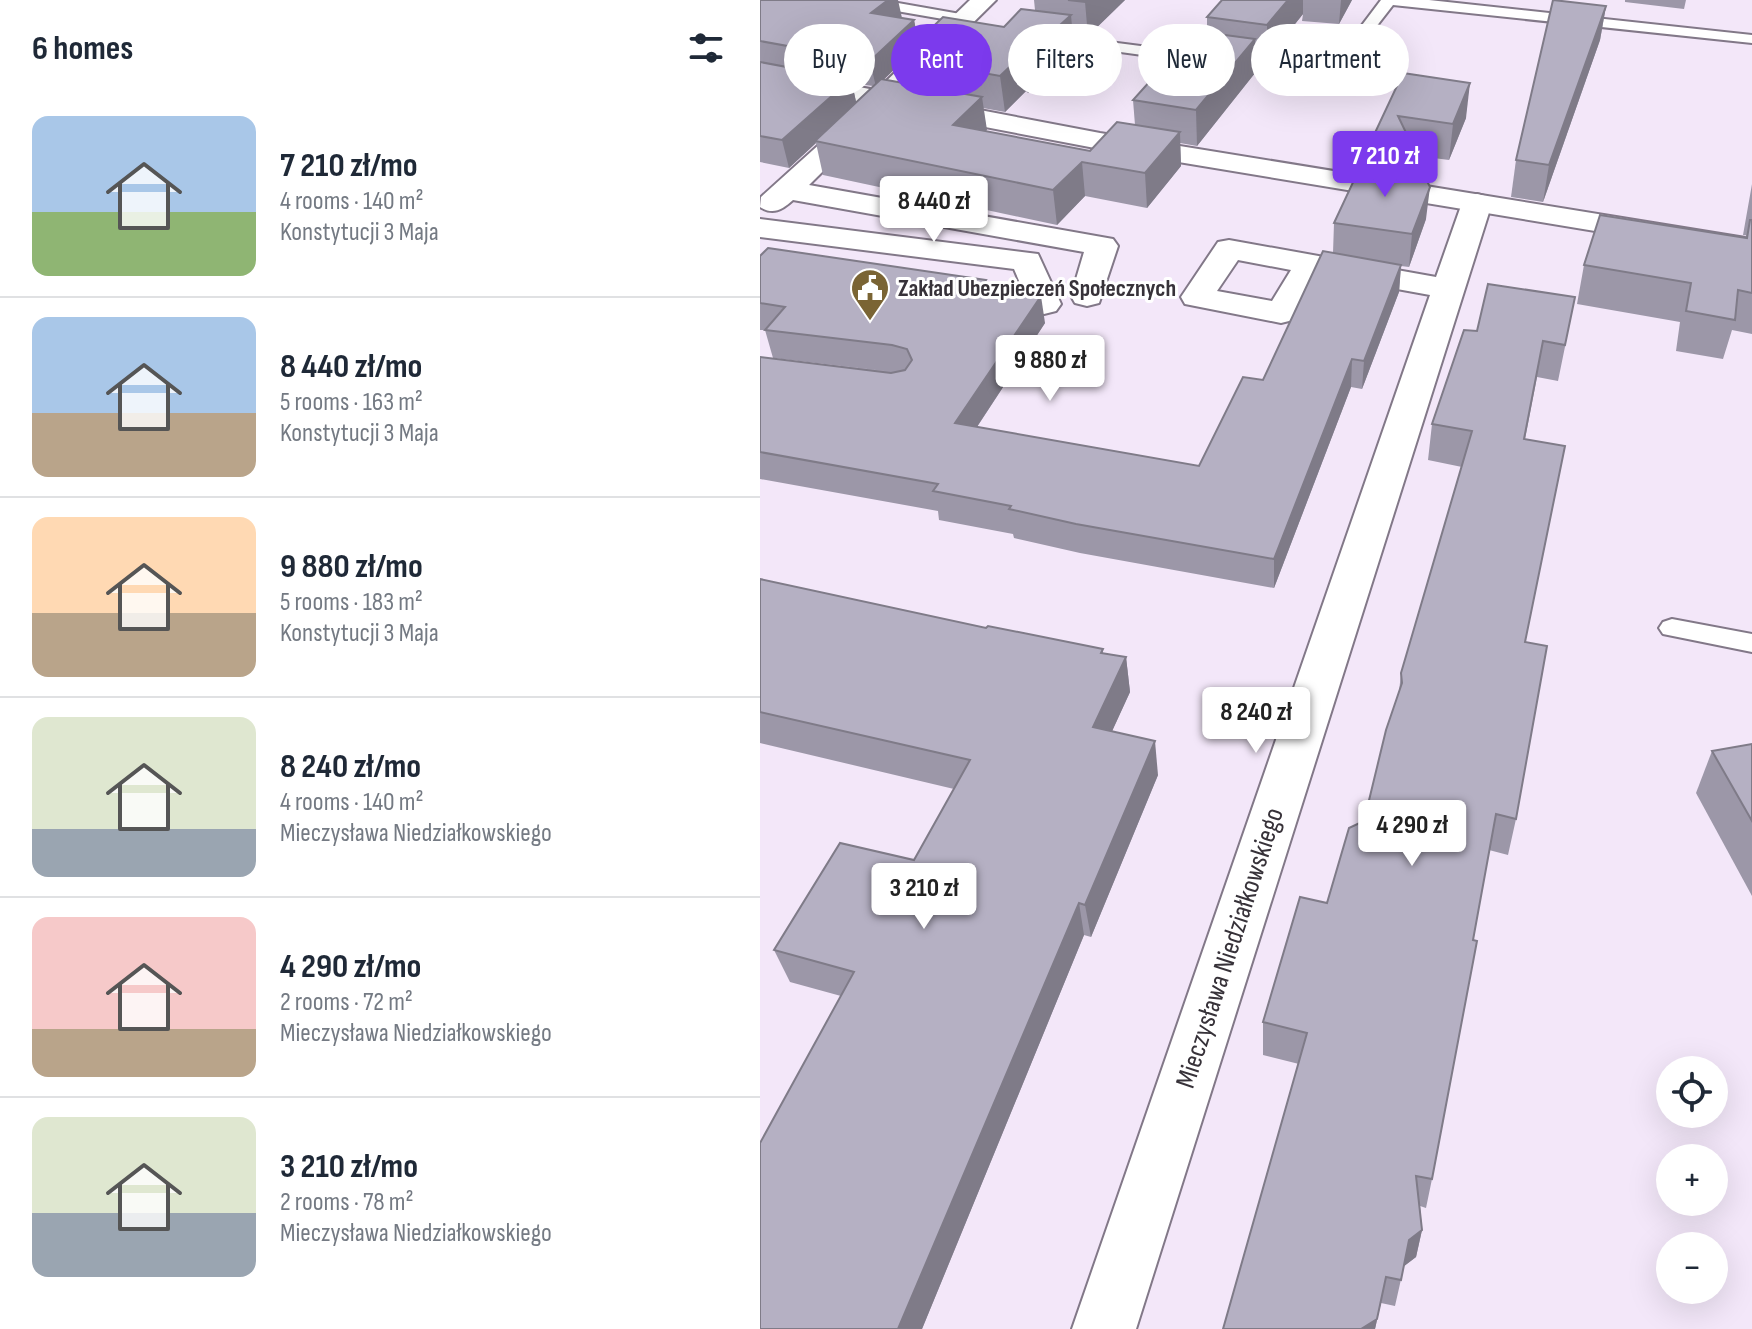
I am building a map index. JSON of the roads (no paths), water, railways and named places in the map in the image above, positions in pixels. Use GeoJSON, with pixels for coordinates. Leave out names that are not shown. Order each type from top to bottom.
{"type":"FeatureCollection","features":[{"type":"Feature","properties":{"kind":"street"},"geometry":{"type":"LineString","coordinates":[[760,214],[973,19]]}},
{"type":"Feature","properties":{"kind":"street"},"geometry":{"type":"LineString","coordinates":[[760,76],[1100,141],[1752,248]]}},
{"type":"Feature","properties":{"kind":"street"},"geometry":{"type":"LineString","coordinates":[[786,190],[1102,246],[1087,296]]}},
{"type":"Feature","properties":{"kind":"street","name":"Mieczysława Niedziałkowskiego"},"geometry":{"type":"LineString","coordinates":[[1104,1329],[1477,203]]}},
{"type":"Feature","properties":{"kind":"street"},"geometry":{"type":"LineString","coordinates":[[760,228],[1027,261],[1044,304]]}},
{"type":"Feature","properties":{"kind":"street"},"geometry":{"type":"LineString","coordinates":[[1312,262],[1449,289]]}},
{"type":"Feature","properties":{"kind":"lane"},"geometry":{"type":"LineString","coordinates":[[856,0],[973,19]]}},
{"type":"Feature","properties":{"kind":"lane"},"geometry":{"type":"LineString","coordinates":[[1122,48],[1296,71],[1343,60],[1389,0],[1520,6],[1752,39]]}},
{"type":"Feature","properties":{"kind":"lane"},"geometry":{"type":"LineString","coordinates":[[1672,628],[1752,643]]}},
{"type":"Feature","properties":{"kind":"place","name":"Zakład Ubezpieczeń Społecznych"},"geometry":{"type":"Point","coordinates":[870,322]}}]}
